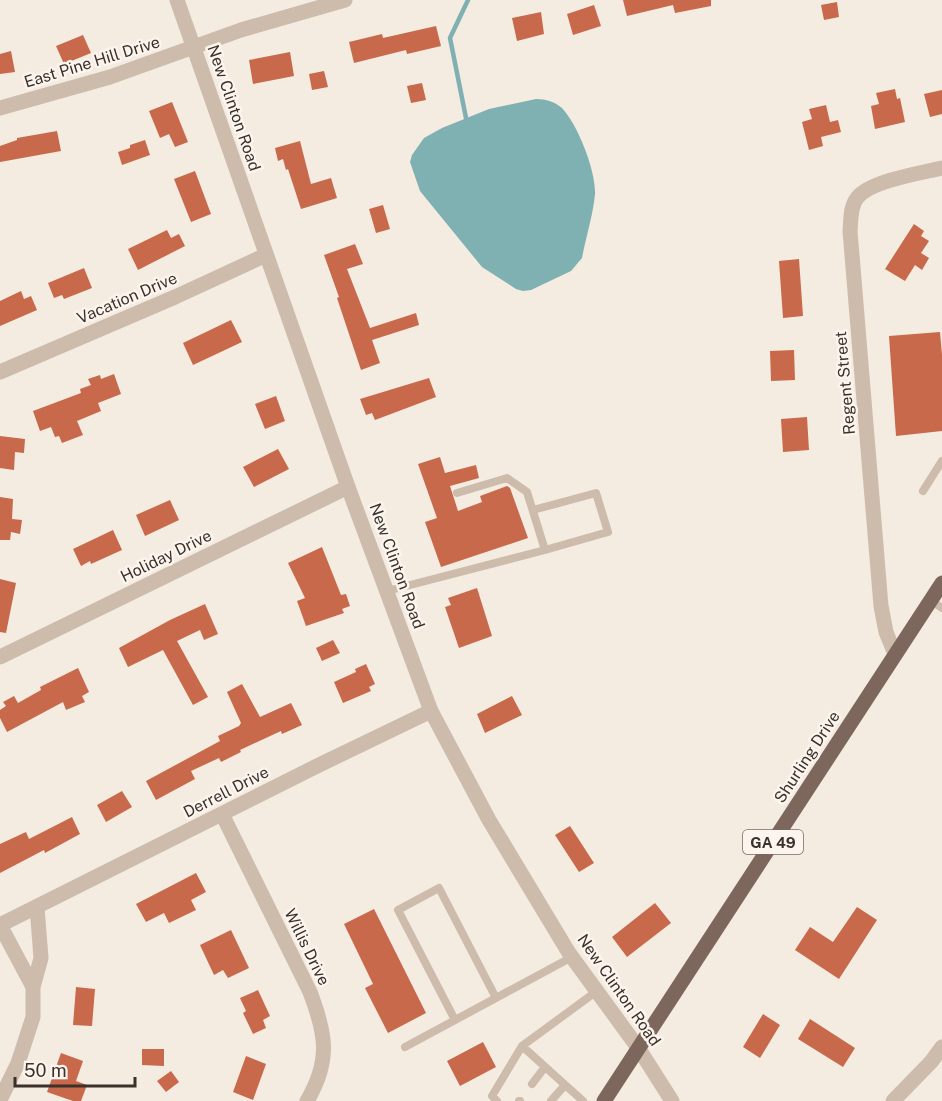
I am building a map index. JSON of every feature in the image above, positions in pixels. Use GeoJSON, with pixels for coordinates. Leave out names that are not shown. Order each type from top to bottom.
{"type":"FeatureCollection","features":[{"type":"Feature","properties":{"kind":"main road","name":"Shurling Drive"},"geometry":{"type":"LineString","coordinates":[[604,1101],[895,654],[936,604],[942,583]]}},
{"type":"Feature","properties":{"kind":"street","name":"New Clinton Road"},"geometry":{"type":"LineString","coordinates":[[177,0],[348,487],[431,711],[489,820],[572,957],[639,1049],[672,1101]]}},
{"type":"Feature","properties":{"kind":"street","name":"East Pine Hill Drive"},"geometry":{"type":"LineString","coordinates":[[0,108],[110,77],[241,30],[345,0]]}},
{"type":"Feature","properties":{"kind":"street","name":"Regent Street"},"geometry":{"type":"LineString","coordinates":[[895,654],[886,632],[881,606],[850,231],[852,209],[857,198],[866,191],[893,179],[942,168]]}},
{"type":"Feature","properties":{"kind":"street","name":"Vacation Drive"},"geometry":{"type":"LineString","coordinates":[[0,372],[175,297],[266,255]]}},
{"type":"Feature","properties":{"kind":"street","name":"Holiday Drive"},"geometry":{"type":"LineString","coordinates":[[0,657],[348,487]]}},
{"type":"Feature","properties":{"kind":"street","name":"Derrell Drive"},"geometry":{"type":"LineString","coordinates":[[33,987],[0,925],[431,711]]}},
{"type":"Feature","properties":{"kind":"street","name":"Willis Drive"},"geometry":{"type":"LineString","coordinates":[[222,814],[310,992],[322,1022],[324,1055],[318,1077],[307,1101]]}},
{"type":"Feature","properties":{"kind":"street","name":"Derrell Drive"},"geometry":{"type":"LineString","coordinates":[[0,1100],[18,1063],[33,1017],[33,987],[41,958],[37,907]]}},
{"type":"Feature","properties":{"kind":"street"},"geometry":{"type":"LineString","coordinates":[[893,1101],[931,1062],[942,1047]]}},
{"type":"Feature","properties":{"kind":"lane"},"geometry":{"type":"LineString","coordinates":[[923,491],[942,461]]}},
{"type":"Feature","properties":{"kind":"lane"},"geometry":{"type":"LineString","coordinates":[[457,493],[507,478],[527,492],[545,550]]}},
{"type":"Feature","properties":{"kind":"lane"},"geometry":{"type":"LineString","coordinates":[[387,591],[608,532],[596,493],[533,510]]}},
{"type":"Feature","properties":{"kind":"lane"},"geometry":{"type":"LineString","coordinates":[[455,1020],[398,910],[439,888],[496,998]]}},
{"type":"Feature","properties":{"kind":"lane"},"geometry":{"type":"LineString","coordinates":[[405,1047],[572,957]]}},
{"type":"Feature","properties":{"kind":"lane"},"geometry":{"type":"LineString","coordinates":[[497,1101],[492,1095],[522,1046],[597,991]]}},
{"type":"Feature","properties":{"kind":"lane"},"geometry":{"type":"LineString","coordinates":[[522,1046],[583,1101]]}},
{"type":"Feature","properties":{"kind":"lane"},"geometry":{"type":"LineString","coordinates":[[532,1084],[545,1067]]}},
{"type":"Feature","properties":{"kind":"lane"},"geometry":{"type":"LineString","coordinates":[[551,1101],[565,1085]]}},
{"type":"Feature","properties":{"kind":"water"},"geometry":{"type":"Polygon","coordinates":[[[536,99],[547,100],[562,108],[574,125],[593,173],[595,194],[582,258],[571,271],[531,290],[523,291],[516,289],[482,267],[420,191],[410,162],[424,138],[442,128],[489,109],[536,99]]]}},
{"type":"Feature","properties":{"kind":"building"},"geometry":{"type":"Polygon","coordinates":[[[623,0],[711,0],[711,6],[675,13],[673,5],[627,16],[623,0]]]}},
{"type":"Feature","properties":{"kind":"building"},"geometry":{"type":"Polygon","coordinates":[[[837,2],[839,17],[824,20],[821,5],[837,2]]]}},
{"type":"Feature","properties":{"kind":"building"},"geometry":{"type":"Polygon","coordinates":[[[594,5],[601,26],[573,35],[567,14],[594,5]]]}},
{"type":"Feature","properties":{"kind":"building"},"geometry":{"type":"Polygon","coordinates":[[[541,12],[544,34],[517,41],[512,18],[541,12]]]}},
{"type":"Feature","properties":{"kind":"building"},"geometry":{"type":"Polygon","coordinates":[[[436,26],[441,46],[407,54],[406,50],[354,63],[349,42],[382,34],[383,38],[436,26]]]}},
{"type":"Feature","properties":{"kind":"building"},"geometry":{"type":"Polygon","coordinates":[[[83,35],[91,53],[64,64],[56,46],[83,35]]]}},
{"type":"Feature","properties":{"kind":"building"},"geometry":{"type":"Polygon","coordinates":[[[11,51],[15,72],[0,74],[0,54],[11,51]]]}},
{"type":"Feature","properties":{"kind":"building"},"geometry":{"type":"Polygon","coordinates":[[[290,52],[294,76],[253,84],[249,60],[290,52]]]}},
{"type":"Feature","properties":{"kind":"building"},"geometry":{"type":"Polygon","coordinates":[[[324,71],[328,87],[312,90],[309,74],[324,71]]]}},
{"type":"Feature","properties":{"kind":"building"},"geometry":{"type":"Polygon","coordinates":[[[422,83],[426,100],[411,103],[407,86],[422,83]]]}},
{"type":"Feature","properties":{"kind":"building"},"geometry":{"type":"Polygon","coordinates":[[[895,89],[897,99],[900,98],[905,122],[875,129],[871,106],[879,104],[876,93],[895,89]]]}},
{"type":"Feature","properties":{"kind":"building"},"geometry":{"type":"Polygon","coordinates":[[[942,90],[942,114],[930,117],[924,94],[942,90]]]}},
{"type":"Feature","properties":{"kind":"building"},"geometry":{"type":"Polygon","coordinates":[[[172,102],[188,142],[175,147],[169,134],[160,138],[149,111],[172,102]]]}},
{"type":"Feature","properties":{"kind":"building"},"geometry":{"type":"Polygon","coordinates":[[[826,105],[830,122],[838,120],[841,132],[821,137],[823,146],[809,150],[802,122],[812,119],[809,109],[826,105]]]}},
{"type":"Feature","properties":{"kind":"building"},"geometry":{"type":"Polygon","coordinates":[[[57,131],[61,151],[0,162],[0,146],[17,140],[17,138],[57,131]]]}},
{"type":"Feature","properties":{"kind":"building"},"geometry":{"type":"Polygon","coordinates":[[[145,140],[150,155],[122,165],[118,152],[145,140]]]}},
{"type":"Feature","properties":{"kind":"building"},"geometry":{"type":"Polygon","coordinates":[[[300,141],[311,184],[331,178],[337,198],[301,209],[288,169],[286,170],[283,159],[278,161],[275,148],[300,141]]]}},
{"type":"Feature","properties":{"kind":"building"},"geometry":{"type":"Polygon","coordinates":[[[195,171],[211,214],[191,222],[174,179],[195,171]]]}},
{"type":"Feature","properties":{"kind":"building"},"geometry":{"type":"Polygon","coordinates":[[[383,205],[390,229],[376,233],[369,209],[383,205]]]}},
{"type":"Feature","properties":{"kind":"building"},"geometry":{"type":"Polygon","coordinates":[[[914,224],[924,231],[921,236],[929,241],[921,253],[929,258],[922,270],[915,265],[905,281],[885,269],[914,224]]]}},
{"type":"Feature","properties":{"kind":"building"},"geometry":{"type":"Polygon","coordinates":[[[167,230],[171,238],[179,234],[185,246],[138,270],[128,249],[167,230]]]}},
{"type":"Feature","properties":{"kind":"building"},"geometry":{"type":"Polygon","coordinates":[[[355,244],[363,264],[347,269],[370,328],[416,313],[419,325],[372,340],[380,363],[361,370],[324,255],[355,244]]]}},
{"type":"Feature","properties":{"kind":"building"},"geometry":{"type":"Polygon","coordinates":[[[799,259],[803,316],[783,318],[779,261],[799,259]]]}},
{"type":"Feature","properties":{"kind":"building"},"geometry":{"type":"Polygon","coordinates":[[[84,268],[92,288],[64,299],[62,295],[54,298],[48,283],[84,268]]]}},
{"type":"Feature","properties":{"kind":"building"},"geometry":{"type":"Polygon","coordinates":[[[21,291],[24,299],[31,296],[37,310],[0,326],[0,301],[21,291]]]}},
{"type":"Feature","properties":{"kind":"building"},"geometry":{"type":"Polygon","coordinates":[[[231,320],[242,342],[193,365],[183,343],[231,320]]]}},
{"type":"Feature","properties":{"kind":"building"},"geometry":{"type":"Polygon","coordinates":[[[940,332],[942,431],[896,436],[889,336],[940,332]]]}},
{"type":"Feature","properties":{"kind":"building"},"geometry":{"type":"Polygon","coordinates":[[[794,350],[795,380],[771,381],[770,351],[794,350]]]}},
{"type":"Feature","properties":{"kind":"building"},"geometry":{"type":"Polygon","coordinates":[[[114,374],[121,394],[98,403],[101,411],[77,421],[83,435],[62,443],[59,436],[55,437],[51,427],[40,431],[33,411],[81,393],[80,389],[91,385],[88,379],[100,375],[101,379],[114,374]]]}},
{"type":"Feature","properties":{"kind":"building"},"geometry":{"type":"Polygon","coordinates":[[[429,378],[436,397],[375,420],[372,413],[366,415],[360,399],[429,378]]]}},
{"type":"Feature","properties":{"kind":"building"},"geometry":{"type":"Polygon","coordinates":[[[276,396],[285,421],[265,429],[255,404],[276,396]]]}},
{"type":"Feature","properties":{"kind":"building"},"geometry":{"type":"Polygon","coordinates":[[[807,417],[809,450],[783,452],[781,419],[807,417]]]}},
{"type":"Feature","properties":{"kind":"building"},"geometry":{"type":"Polygon","coordinates":[[[0,436],[25,439],[24,453],[15,452],[14,470],[0,468],[0,436]]]}},
{"type":"Feature","properties":{"kind":"building"},"geometry":{"type":"Polygon","coordinates":[[[278,449],[289,469],[254,487],[243,467],[278,449]]]}},
{"type":"Feature","properties":{"kind":"building"},"geometry":{"type":"Polygon","coordinates":[[[440,457],[445,473],[476,465],[479,478],[450,486],[458,511],[482,502],[480,496],[507,486],[510,488],[528,538],[441,567],[425,522],[437,518],[418,464],[440,457]]]}},
{"type":"Feature","properties":{"kind":"building"},"geometry":{"type":"Polygon","coordinates":[[[0,497],[13,499],[12,519],[22,520],[20,534],[11,532],[10,540],[0,540],[0,497]]]}},
{"type":"Feature","properties":{"kind":"building"},"geometry":{"type":"Polygon","coordinates":[[[170,500],[179,520],[145,536],[136,515],[170,500]]]}},
{"type":"Feature","properties":{"kind":"building"},"geometry":{"type":"Polygon","coordinates":[[[113,530],[122,550],[81,566],[73,549],[113,530]]]}},
{"type":"Feature","properties":{"kind":"building"},"geometry":{"type":"Polygon","coordinates":[[[322,547],[341,595],[346,594],[350,606],[342,609],[344,613],[306,626],[297,601],[305,598],[288,563],[322,547]]]}},
{"type":"Feature","properties":{"kind":"building"},"geometry":{"type":"Polygon","coordinates":[[[0,579],[16,583],[6,633],[0,632],[0,579]]]}},
{"type":"Feature","properties":{"kind":"building"},"geometry":{"type":"Polygon","coordinates":[[[477,588],[492,636],[459,648],[445,607],[451,605],[448,598],[477,588]]]}},
{"type":"Feature","properties":{"kind":"building"},"geometry":{"type":"Polygon","coordinates":[[[205,604],[218,634],[204,640],[200,630],[177,641],[208,697],[193,705],[163,650],[128,667],[119,648],[205,604]]]}},
{"type":"Feature","properties":{"kind":"building"},"geometry":{"type":"Polygon","coordinates":[[[333,640],[340,653],[322,661],[316,648],[333,640]]]}},
{"type":"Feature","properties":{"kind":"building"},"geometry":{"type":"Polygon","coordinates":[[[366,664],[375,684],[369,687],[371,691],[343,703],[334,682],[356,672],[355,669],[366,664]]]}},
{"type":"Feature","properties":{"kind":"building"},"geometry":{"type":"Polygon","coordinates":[[[78,668],[89,692],[82,696],[85,702],[66,710],[63,702],[7,732],[0,718],[0,710],[6,706],[3,702],[14,696],[18,703],[41,690],[40,687],[78,668]]]}},
{"type":"Feature","properties":{"kind":"building"},"geometry":{"type":"Polygon","coordinates":[[[242,684],[260,717],[291,703],[302,725],[282,734],[281,731],[240,750],[241,752],[221,762],[219,758],[191,771],[195,779],[156,800],[146,781],[220,741],[218,736],[239,726],[241,723],[227,692],[242,684]]]}},
{"type":"Feature","properties":{"kind":"building"},"geometry":{"type":"Polygon","coordinates":[[[512,696],[522,715],[485,733],[477,714],[512,696]]]}},
{"type":"Feature","properties":{"kind":"building"},"geometry":{"type":"Polygon","coordinates":[[[122,791],[132,807],[106,822],[97,805],[122,791]]]}},
{"type":"Feature","properties":{"kind":"building"},"geometry":{"type":"Polygon","coordinates":[[[72,817],[80,834],[0,873],[0,844],[26,832],[29,839],[72,817]]]}},
{"type":"Feature","properties":{"kind":"building"},"geometry":{"type":"Polygon","coordinates":[[[570,826],[594,863],[579,872],[555,835],[570,826]]]}},
{"type":"Feature","properties":{"kind":"building"},"geometry":{"type":"Polygon","coordinates":[[[196,873],[206,892],[191,900],[196,910],[169,923],[164,913],[146,922],[136,904],[196,873]]]}},
{"type":"Feature","properties":{"kind":"building"},"geometry":{"type":"Polygon","coordinates":[[[655,903],[671,923],[627,957],[612,937],[655,903]]]}},
{"type":"Feature","properties":{"kind":"building"},"geometry":{"type":"Polygon","coordinates":[[[857,907],[877,920],[839,979],[795,950],[810,927],[833,942],[857,907]]]}},
{"type":"Feature","properties":{"kind":"building"},"geometry":{"type":"Polygon","coordinates":[[[374,909],[426,1013],[388,1033],[365,988],[373,984],[344,924],[374,909]]]}},
{"type":"Feature","properties":{"kind":"building"},"geometry":{"type":"Polygon","coordinates":[[[231,930],[249,968],[228,978],[223,970],[214,975],[200,945],[231,930]]]}},
{"type":"Feature","properties":{"kind":"building"},"geometry":{"type":"Polygon","coordinates":[[[76,987],[95,989],[92,1026],[73,1025],[76,987]]]}},
{"type":"Feature","properties":{"kind":"building"},"geometry":{"type":"Polygon","coordinates":[[[258,990],[270,1016],[263,1020],[266,1028],[253,1034],[243,1013],[246,1011],[240,998],[258,990]]]}},
{"type":"Feature","properties":{"kind":"building"},"geometry":{"type":"Polygon","coordinates":[[[763,1014],[780,1025],[760,1058],[743,1047],[763,1014]]]}},
{"type":"Feature","properties":{"kind":"building"},"geometry":{"type":"Polygon","coordinates":[[[810,1019],[855,1048],[843,1067],[798,1039],[810,1019]]]}},
{"type":"Feature","properties":{"kind":"building"},"geometry":{"type":"Polygon","coordinates":[[[483,1042],[496,1067],[460,1086],[447,1061],[483,1042]]]}},
{"type":"Feature","properties":{"kind":"building"},"geometry":{"type":"Polygon","coordinates":[[[142,1049],[164,1049],[164,1066],[142,1065],[142,1049]]]}},
{"type":"Feature","properties":{"kind":"building"},"geometry":{"type":"Polygon","coordinates":[[[61,1053],[83,1061],[76,1081],[87,1085],[81,1101],[73,1101],[47,1092],[61,1053]]]}},
{"type":"Feature","properties":{"kind":"building"},"geometry":{"type":"Polygon","coordinates":[[[246,1056],[266,1064],[253,1100],[233,1092],[246,1056]]]}},
{"type":"Feature","properties":{"kind":"building"},"geometry":{"type":"Polygon","coordinates":[[[171,1071],[179,1082],[166,1092],[157,1081],[171,1071]]]}},
{"type":"Feature","properties":{"kind":"waterway"},"geometry":{"type":"LineString","coordinates":[[466,118],[450,38],[468,0]]}}]}
